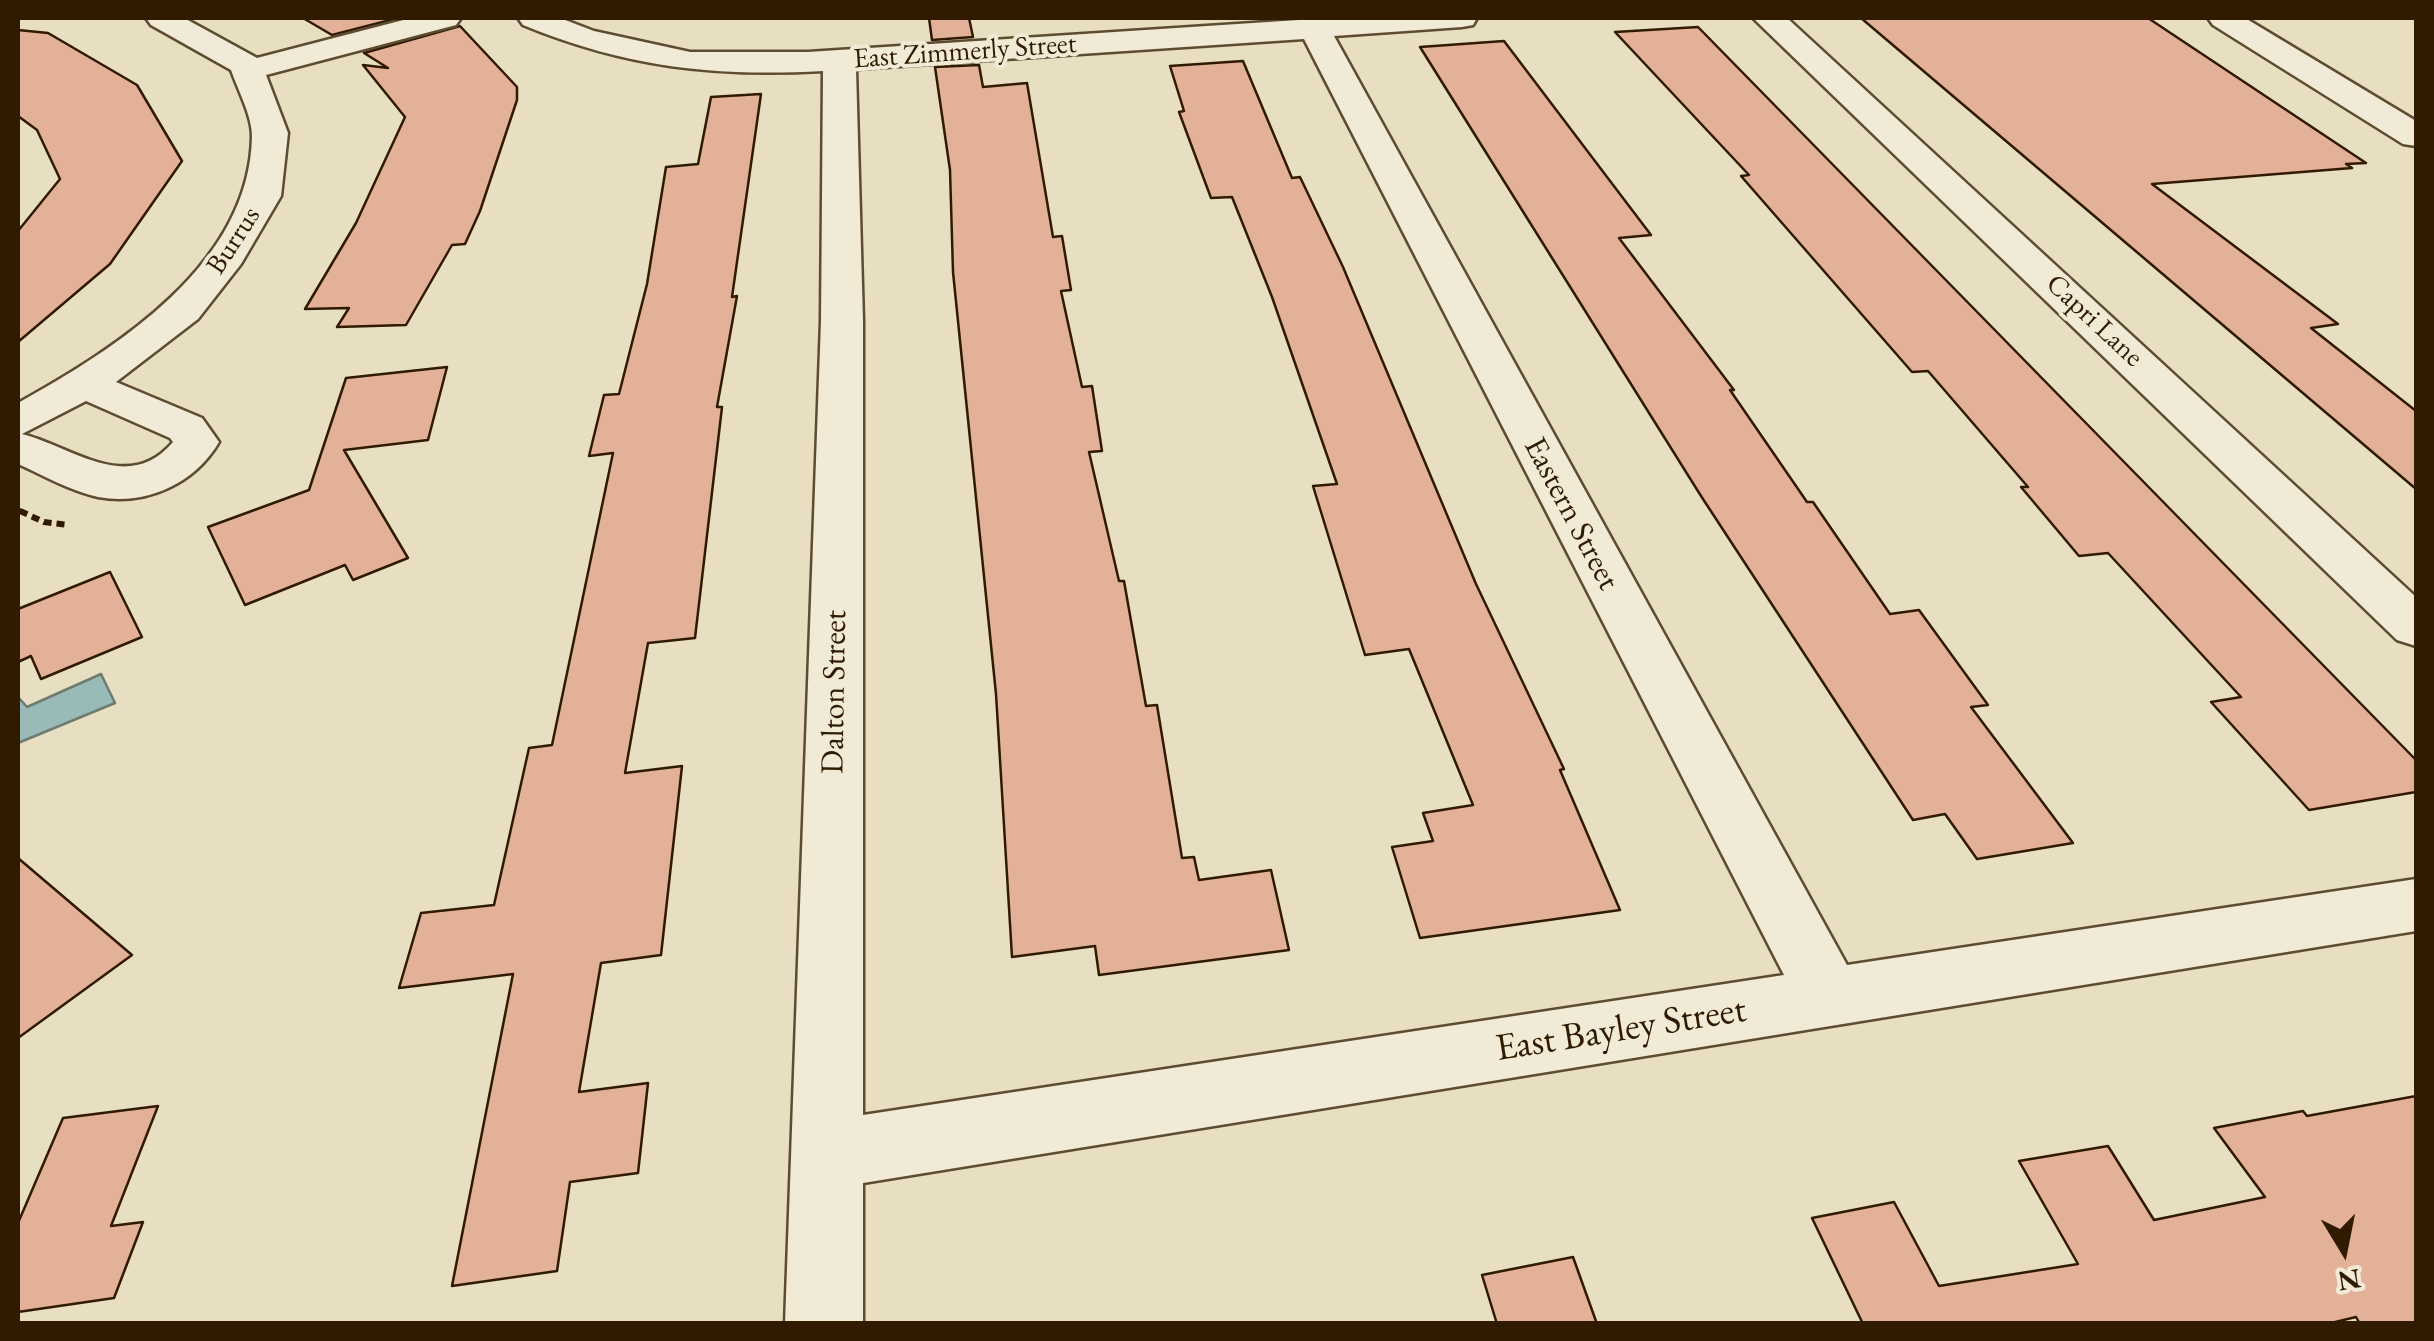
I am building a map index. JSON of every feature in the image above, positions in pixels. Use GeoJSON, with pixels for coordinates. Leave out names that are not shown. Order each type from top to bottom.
{"type":"FeatureCollection","features":[{"type":"Feature","properties":{"kind":"street"},"geometry":{"type":"LineString","coordinates":[[162,18],[246,65],[248,70],[445,18]]}},
{"type":"Feature","properties":{"kind":"street","name":"East Zimmerly Street"},"geometry":{"type":"LineString","coordinates":[[534,18],[585,39],[690,62],[840,60],[1056,32],[1314,28],[1462,18]]}},
{"type":"Feature","properties":{"kind":"street","name":"Capri Lane"},"geometry":{"type":"LineString","coordinates":[[1769,18],[2416,627]]}},
{"type":"Feature","properties":{"kind":"street"},"geometry":{"type":"LineString","coordinates":[[2224,18],[2416,136]]}},
{"type":"Feature","properties":{"kind":"street","name":"Eastern Street"},"geometry":{"type":"LineString","coordinates":[[1314,28],[1830,997]]}},
{"type":"Feature","properties":{"kind":"street","name":"Dalton Street"},"geometry":{"type":"LineString","coordinates":[[824,1324],[842,321],[840,60]]}},
{"type":"Feature","properties":{"kind":"street","name":"Burrus"},"geometry":{"type":"LineString","coordinates":[[18,421],[123,359],[183,310],[221,264],[262,196],[270,133],[248,70]]}},
{"type":"Feature","properties":{"kind":"street"},"geometry":{"type":"LineString","coordinates":[[18,447],[114,484],[150,478],[181,462],[191,452],[196,442],[186,428],[84,384]]}},
{"type":"Feature","properties":{"kind":"street","name":"East Bayley Street"},"geometry":{"type":"LineString","coordinates":[[826,1155],[2416,906]]}},
{"type":"Feature","properties":{"kind":"water"},"geometry":{"type":"Polygon","coordinates":[[[101,674],[115,703],[18,743],[18,697],[27,707],[101,674]]]}},
{"type":"Feature","properties":{"kind":"building"},"geometry":{"type":"Polygon","coordinates":[[[303,18],[398,18],[332,35],[303,18]]]}},
{"type":"Feature","properties":{"kind":"building"},"geometry":{"type":"Polygon","coordinates":[[[929,18],[969,18],[973,37],[932,40],[929,18]]]}},
{"type":"Feature","properties":{"kind":"building"},"geometry":{"type":"Polygon","coordinates":[[[1861,18],[2148,18],[2366,163],[2346,164],[2352,168],[2152,184],[2338,324],[2311,328],[2416,411],[2416,489],[1861,18]]]}},
{"type":"Feature","properties":{"kind":"building"},"geometry":{"type":"Polygon","coordinates":[[[460,26],[517,87],[517,100],[480,211],[465,244],[452,245],[406,325],[337,327],[349,308],[305,309],[356,223],[405,117],[363,65],[388,68],[364,53],[460,26]]]}},
{"type":"Feature","properties":{"kind":"building"},"geometry":{"type":"Polygon","coordinates":[[[1698,27],[2416,760],[2416,792],[2309,810],[2211,702],[2241,697],[2108,553],[2079,556],[2021,487],[2028,487],[1928,371],[1912,372],[1741,176],[1749,175],[1615,32],[1698,27]]]}},
{"type":"Feature","properties":{"kind":"building"},"geometry":{"type":"Polygon","coordinates":[[[18,30],[48,33],[137,85],[182,161],[110,264],[18,342],[18,231],[60,179],[37,130],[18,116],[18,30]]]}},
{"type":"Feature","properties":{"kind":"building"},"geometry":{"type":"Polygon","coordinates":[[[1504,41],[1651,235],[1619,238],[1734,390],[1730,390],[1807,502],[1813,502],[1890,614],[1919,610],[1988,705],[1971,707],[2073,843],[1977,859],[1945,814],[1913,820],[1701,496],[1420,47],[1504,41]]]}},
{"type":"Feature","properties":{"kind":"building"},"geometry":{"type":"Polygon","coordinates":[[[1243,61],[1292,178],[1300,177],[1343,267],[1476,584],[1564,769],[1560,770],[1620,910],[1420,938],[1392,847],[1433,841],[1423,813],[1473,805],[1409,649],[1365,655],[1313,486],[1337,484],[1272,297],[1232,197],[1211,198],[1179,112],[1184,111],[1170,66],[1243,61]]]}},
{"type":"Feature","properties":{"kind":"building"},"geometry":{"type":"Polygon","coordinates":[[[979,65],[983,87],[1027,83],[1053,237],[1062,236],[1071,290],[1061,291],[1082,387],[1092,386],[1102,451],[1089,452],[1119,581],[1124,581],[1146,706],[1157,705],[1182,858],[1194,857],[1199,880],[1271,870],[1289,950],[1099,975],[1095,946],[1012,957],[996,694],[953,272],[950,170],[935,67],[979,65]]]}},
{"type":"Feature","properties":{"kind":"building"},"geometry":{"type":"Polygon","coordinates":[[[761,94],[732,297],[737,296],[717,407],[722,407],[695,638],[648,643],[625,773],[682,766],[661,955],[601,963],[579,1092],[648,1083],[638,1173],[570,1182],[557,1271],[452,1286],[513,974],[399,988],[421,913],[494,905],[529,748],[552,745],[613,453],[589,456],[604,395],[619,394],[647,284],[666,167],[698,164],[711,97],[761,94]]]}},
{"type":"Feature","properties":{"kind":"building"},"geometry":{"type":"Polygon","coordinates":[[[447,367],[428,440],[344,450],[408,558],[353,580],[345,565],[245,605],[208,527],[309,490],[346,378],[447,367]]]}},
{"type":"Feature","properties":{"kind":"building"},"geometry":{"type":"Polygon","coordinates":[[[110,572],[142,637],[41,679],[31,656],[18,662],[18,609],[110,572]]]}},
{"type":"Feature","properties":{"kind":"building"},"geometry":{"type":"Polygon","coordinates":[[[18,858],[132,955],[18,1038],[18,858]]]}},
{"type":"Feature","properties":{"kind":"building"},"geometry":{"type":"Polygon","coordinates":[[[2416,1096],[2416,1324],[2360,1324],[2356,1317],[2327,1324],[1863,1324],[1812,1218],[1894,1202],[1939,1286],[2078,1264],[2019,1161],[2108,1146],[2154,1220],[2265,1197],[2214,1128],[2416,1096]]]}},
{"type":"Feature","properties":{"kind":"building"},"geometry":{"type":"Polygon","coordinates":[[[158,1106],[111,1226],[143,1222],[114,1298],[18,1312],[18,1223],[63,1118],[158,1106]]]}},
{"type":"Feature","properties":{"kind":"building"},"geometry":{"type":"Polygon","coordinates":[[[1573,1257],[1597,1324],[1497,1324],[1482,1275],[1573,1257]]]}}]}
